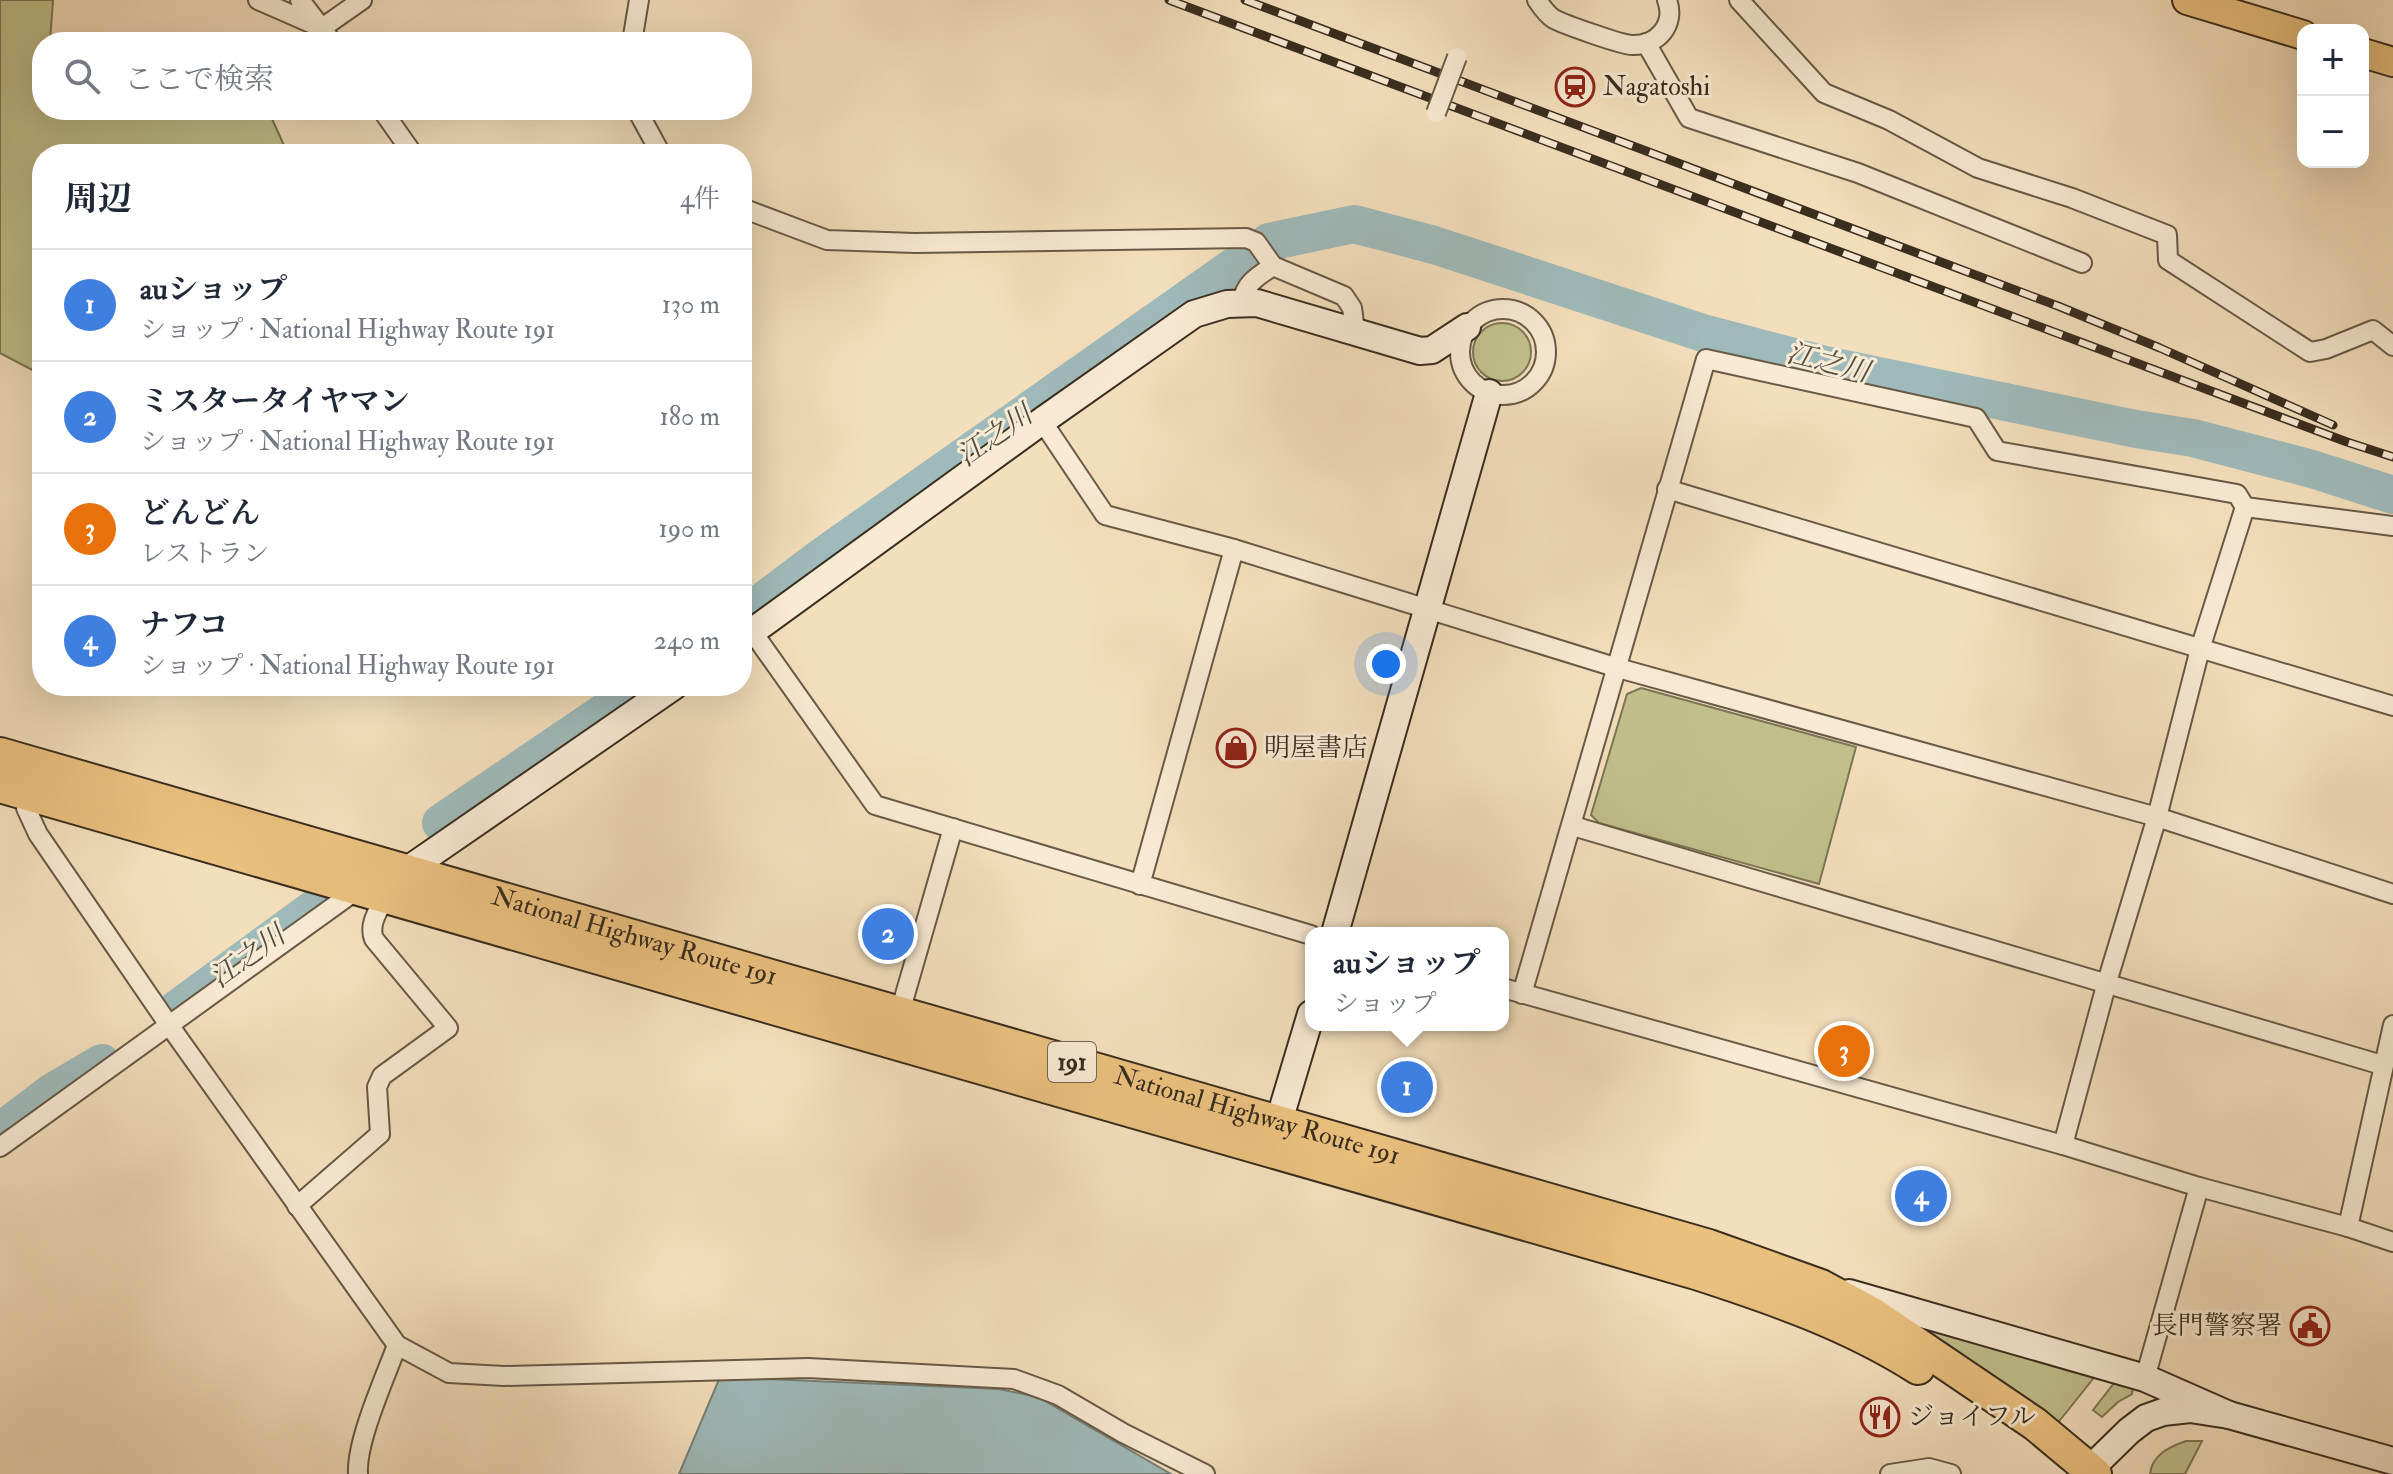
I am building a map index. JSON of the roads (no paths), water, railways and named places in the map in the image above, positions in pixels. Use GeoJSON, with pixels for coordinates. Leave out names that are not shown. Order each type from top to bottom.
{"type":"FeatureCollection","features":[{"type":"Feature","properties":{"kind":"highway","name":"National Highway Route 191"},"geometry":{"type":"LineString","coordinates":[[0,754],[19,782],[371,893],[1274,1137],[1709,1246],[1821,1286],[1871,1313],[2035,1424],[2083,1473]]}},
{"type":"Feature","properties":{"kind":"highway","name":"National Highway Route 191"},"geometry":{"type":"LineString","coordinates":[[19,782],[406,871],[900,1012],[1696,1273],[1800,1308],[1901,1356],[2083,1473]]}},
{"type":"Feature","properties":{"kind":"main road"},"geometry":{"type":"LineString","coordinates":[[2187,0],[2297,33]]}},
{"type":"Feature","properties":{"kind":"main road"},"geometry":{"type":"LineString","coordinates":[[2369,55],[2393,62]]}},
{"type":"Feature","properties":{"kind":"street"},"geometry":{"type":"LineString","coordinates":[[258,0],[321,32]]}},
{"type":"Feature","properties":{"kind":"street"},"geometry":{"type":"LineString","coordinates":[[300,0],[325,32]]}},
{"type":"Feature","properties":{"kind":"street"},"geometry":{"type":"LineString","coordinates":[[330,32],[362,0]]}},
{"type":"Feature","properties":{"kind":"street"},"geometry":{"type":"LineString","coordinates":[[634,32],[639,0]]}},
{"type":"Feature","properties":{"kind":"street"},"geometry":{"type":"LineString","coordinates":[[1537,0],[1554,19],[1630,45],[1655,39],[1666,28],[1670,20],[1667,0]]}},
{"type":"Feature","properties":{"kind":"street"},"geometry":{"type":"LineString","coordinates":[[1739,0],[1824,93],[1889,120],[1978,168],[2072,198],[2167,235],[2168,260],[2310,352],[2326,349],[2373,330],[2393,346]]}},
{"type":"Feature","properties":{"kind":"street"},"geometry":{"type":"LineString","coordinates":[[1646,43],[1689,118],[1858,173],[2082,263]]}},
{"type":"Feature","properties":{"kind":"street"},"geometry":{"type":"LineString","coordinates":[[1436,113],[1457,57]]}},
{"type":"Feature","properties":{"kind":"street"},"geometry":{"type":"LineString","coordinates":[[389,120],[406,144]]}},
{"type":"Feature","properties":{"kind":"street"},"geometry":{"type":"LineString","coordinates":[[642,120],[656,144]]}},
{"type":"Feature","properties":{"kind":"street"},"geometry":{"type":"LineString","coordinates":[[752,212],[827,240],[915,243],[1246,238],[1256,242],[1273,266],[1344,296],[1352,308],[1355,331]]}},
{"type":"Feature","properties":{"kind":"street"},"geometry":{"type":"LineString","coordinates":[[1242,302],[1250,282],[1273,266]]}},
{"type":"Feature","properties":{"kind":"street"},"geometry":{"type":"LineString","coordinates":[[752,625],[1194,314],[1211,307],[1257,303],[1420,351],[1432,350],[1481,314],[1504,309],[1527,316],[1543,335],[1546,359],[1535,381],[1514,394],[1489,393],[1469,379],[1463,368],[1460,344],[1467,327]]}},
{"type":"Feature","properties":{"kind":"street"},"geometry":{"type":"LineString","coordinates":[[1522,994],[1706,359],[1976,418],[1997,451],[2237,494],[2245,507],[2200,649],[2157,817],[2107,982],[2063,1145]]}},
{"type":"Feature","properties":{"kind":"street"},"geometry":{"type":"LineString","coordinates":[[1337,927],[1489,393]]}},
{"type":"Feature","properties":{"kind":"street"},"geometry":{"type":"LineString","coordinates":[[1042,421],[1105,515],[1234,549],[1618,668],[2157,817],[2393,894]]}},
{"type":"Feature","properties":{"kind":"street"},"geometry":{"type":"LineString","coordinates":[[1667,489],[2393,706]]}},
{"type":"Feature","properties":{"kind":"street"},"geometry":{"type":"LineString","coordinates":[[2245,507],[2393,526]]}},
{"type":"Feature","properties":{"kind":"street"},"geometry":{"type":"LineString","coordinates":[[1140,885],[1234,549]]}},
{"type":"Feature","properties":{"kind":"street"},"geometry":{"type":"LineString","coordinates":[[752,637],[875,805],[1305,933]]}},
{"type":"Feature","properties":{"kind":"street"},"geometry":{"type":"LineString","coordinates":[[0,1147],[169,1025],[406,871],[660,696]]}},
{"type":"Feature","properties":{"kind":"street"},"geometry":{"type":"LineString","coordinates":[[19,782],[38,834],[169,1025],[397,1345],[449,1373],[504,1376],[808,1368],[1014,1379],[1058,1395],[1123,1433],[1205,1474]]}},
{"type":"Feature","properties":{"kind":"street"},"geometry":{"type":"LineString","coordinates":[[1573,826],[2382,1065]]}},
{"type":"Feature","properties":{"kind":"street"},"geometry":{"type":"LineString","coordinates":[[900,1012],[953,828]]}},
{"type":"Feature","properties":{"kind":"street"},"geometry":{"type":"LineString","coordinates":[[297,1206],[380,1134],[377,1087],[382,1076],[448,1028],[374,939],[371,893]]}},
{"type":"Feature","properties":{"kind":"street"},"geometry":{"type":"LineString","coordinates":[[1509,990],[2063,1145],[2393,1242]]}},
{"type":"Feature","properties":{"kind":"street"},"geometry":{"type":"LineString","coordinates":[[2348,1227],[2393,1025]]}},
{"type":"Feature","properties":{"kind":"street"},"geometry":{"type":"LineString","coordinates":[[1274,1137],[1306,1031]]}},
{"type":"Feature","properties":{"kind":"street"},"geometry":{"type":"LineString","coordinates":[[2145,1378],[2199,1187]]}},
{"type":"Feature","properties":{"kind":"street"},"geometry":{"type":"LineString","coordinates":[[1821,1286],[2145,1378],[2229,1415]]}},
{"type":"Feature","properties":{"kind":"street"},"geometry":{"type":"LineString","coordinates":[[358,1474],[365,1435],[397,1345]]}},
{"type":"Feature","properties":{"kind":"street"},"geometry":{"type":"LineString","coordinates":[[2083,1473],[2146,1418],[2163,1412],[2190,1409],[2229,1415],[2393,1461]]}},
{"type":"Feature","properties":{"kind":"street"},"geometry":{"type":"LineString","coordinates":[[1890,1474],[1929,1468],[1951,1474]]}},
{"type":"Feature","properties":{"kind":"water"},"geometry":{"type":"Polygon","coordinates":[[[720,1377],[999,1389],[1038,1397],[1171,1474],[679,1474],[720,1377]]]}},
{"type":"Feature","properties":{"kind":"waterway","name":"江之川"},"geometry":{"type":"LineString","coordinates":[[1269,242],[1354,224],[1434,245],[1706,334],[1821,364],[2193,438],[2312,469],[2393,495]]}},
{"type":"Feature","properties":{"kind":"waterway","name":"江之川"},"geometry":{"type":"LineString","coordinates":[[752,609],[823,556],[1249,256]]}},
{"type":"Feature","properties":{"kind":"waterway","name":"江之川"},"geometry":{"type":"LineString","coordinates":[[441,823],[628,696]]}},
{"type":"Feature","properties":{"kind":"waterway","name":"江之川"},"geometry":{"type":"LineString","coordinates":[[173,1012],[323,902]]}},
{"type":"Feature","properties":{"kind":"waterway","name":"江之川"},"geometry":{"type":"LineString","coordinates":[[0,1132],[51,1093],[102,1063]]}},
{"type":"Feature","properties":{"kind":"railway"},"geometry":{"type":"LineString","coordinates":[[1169,0],[2393,457]]}},
{"type":"Feature","properties":{"kind":"railway"},"geometry":{"type":"LineString","coordinates":[[1245,0],[2058,306],[2333,425]]}},
{"type":"Feature","properties":{"kind":"place","name":"Nagatoshi"},"geometry":{"type":"Point","coordinates":[1575,87]}},
{"type":"Feature","properties":{"kind":"place","name":"明屋書店"},"geometry":{"type":"Point","coordinates":[1236,748]}},
{"type":"Feature","properties":{"kind":"place","name":"ミスタータイヤマン"},"geometry":{"type":"Point","coordinates":[888,934]}},
{"type":"Feature","properties":{"kind":"place","name":"どんどん"},"geometry":{"type":"Point","coordinates":[1844,1051]}},
{"type":"Feature","properties":{"kind":"place","name":"auショップ"},"geometry":{"type":"Point","coordinates":[1407,1087]}},
{"type":"Feature","properties":{"kind":"place","name":"ナフコ"},"geometry":{"type":"Point","coordinates":[1921,1196]}},
{"type":"Feature","properties":{"kind":"place","name":"長門警察署"},"geometry":{"type":"Point","coordinates":[2310,1326]}},
{"type":"Feature","properties":{"kind":"place","name":"ジョイフル"},"geometry":{"type":"Point","coordinates":[1880,1417]}}]}
